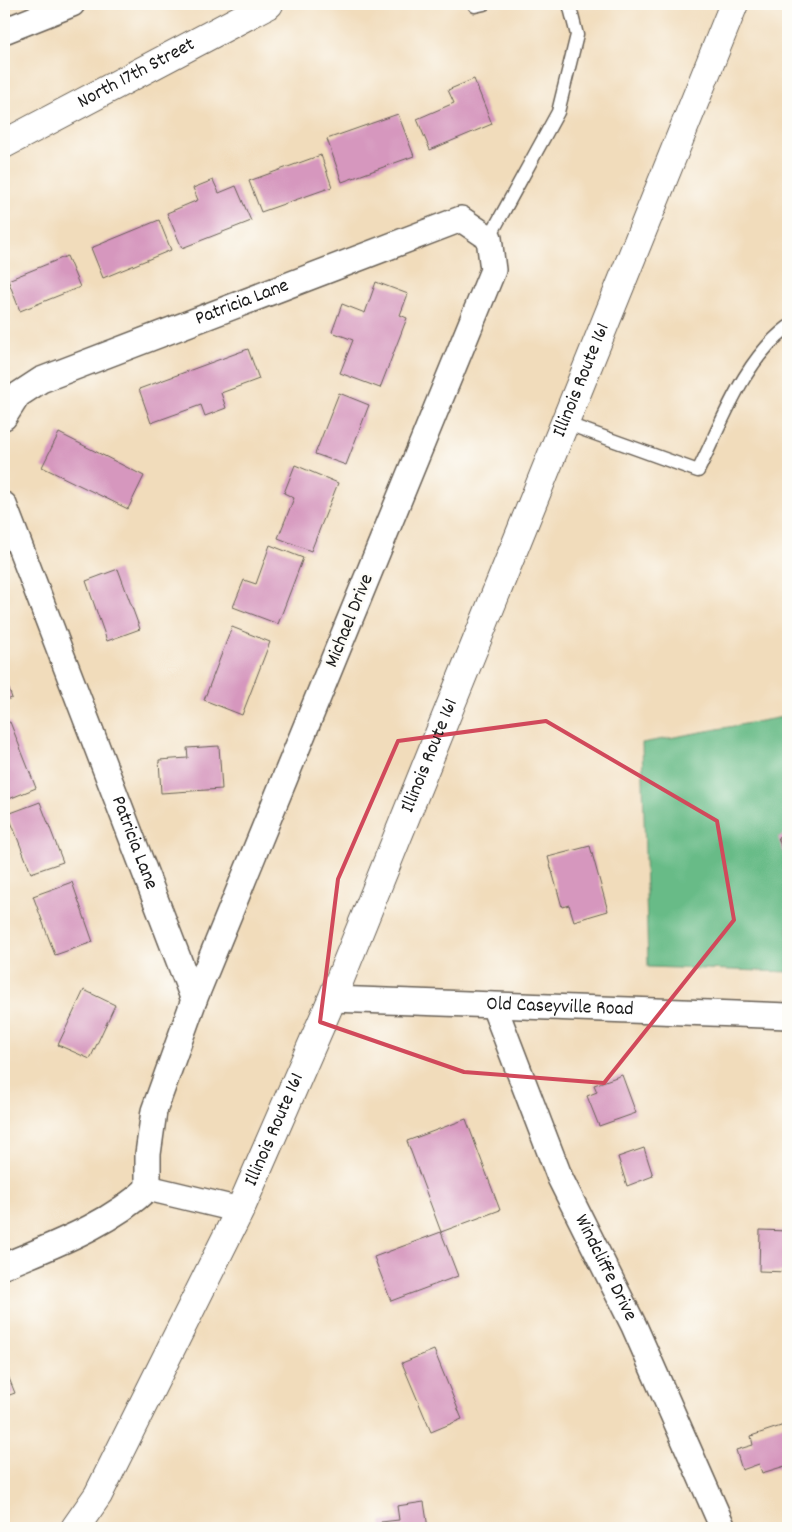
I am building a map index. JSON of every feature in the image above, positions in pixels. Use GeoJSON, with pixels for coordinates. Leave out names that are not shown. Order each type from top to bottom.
{"type":"FeatureCollection","features":[{"type":"Feature","properties":{"kind":"main road","name":"North 17th Street"},"geometry":{"type":"LineString","coordinates":[[4,144],[269,4]]}},
{"type":"Feature","properties":{"kind":"main road","name":"Illinois Route 161"},"geometry":{"type":"LineString","coordinates":[[75,1528],[98,1495],[240,1210],[332,999],[731,6]]}},
{"type":"Feature","properties":{"kind":"main road","name":"Illinois Route 161"},"geometry":{"type":"LineString","coordinates":[[95,1528],[98,1495]]}},
{"type":"Feature","properties":{"kind":"street"},"geometry":{"type":"LineString","coordinates":[[4,31],[72,4]]}},
{"type":"Feature","properties":{"kind":"street","name":"Patricia Lane"},"geometry":{"type":"LineString","coordinates":[[4,417],[18,395],[41,380],[461,219],[490,238]]}},
{"type":"Feature","properties":{"kind":"street","name":"Michael Drive"},"geometry":{"type":"LineString","coordinates":[[194,1000],[493,270],[490,238]]}},
{"type":"Feature","properties":{"kind":"street","name":"Patricia Lane"},"geometry":{"type":"LineString","coordinates":[[4,505],[194,1000]]}},
{"type":"Feature","properties":{"kind":"street","name":"Old Caseyville Road"},"geometry":{"type":"LineString","coordinates":[[332,999],[788,1016]]}},
{"type":"Feature","properties":{"kind":"street"},"geometry":{"type":"LineString","coordinates":[[4,1266],[59,1243],[131,1204],[148,1188],[148,1154],[154,1111],[194,1000]]}},
{"type":"Feature","properties":{"kind":"street","name":"Windcliffe Drive"},"geometry":{"type":"LineString","coordinates":[[494,1006],[560,1178],[634,1326],[723,1528]]}},
{"type":"Feature","properties":{"kind":"street"},"geometry":{"type":"LineString","coordinates":[[148,1188],[240,1210]]}},
{"type":"Feature","properties":{"kind":"lane"},"geometry":{"type":"LineString","coordinates":[[490,238],[558,112],[578,35],[568,4]]}},
{"type":"Feature","properties":{"kind":"lane"},"geometry":{"type":"LineString","coordinates":[[565,423],[698,471],[746,375],[772,340],[788,327]]}},
{"type":"Feature","properties":{"kind":"highlighted area"},"geometry":{"type":"Polygon","coordinates":[[[546,721],[717,821],[734,920],[604,1083],[464,1072],[320,1022],[338,879],[398,741],[546,721]]]}},
{"type":"Feature","properties":{"kind":"green space"},"geometry":{"type":"Polygon","coordinates":[[[788,716],[788,972],[648,967],[642,743],[788,716]]]}},
{"type":"Feature","properties":{"kind":"building"},"geometry":{"type":"Polygon","coordinates":[[[474,79],[492,124],[430,150],[417,119],[454,103],[448,90],[474,79]]]}},
{"type":"Feature","properties":{"kind":"building"},"geometry":{"type":"Polygon","coordinates":[[[398,114],[414,156],[342,182],[327,139],[398,114]]]}},
{"type":"Feature","properties":{"kind":"building"},"geometry":{"type":"Polygon","coordinates":[[[321,155],[332,187],[261,212],[249,181],[321,155]]]}},
{"type":"Feature","properties":{"kind":"building"},"geometry":{"type":"Polygon","coordinates":[[[213,180],[219,193],[236,186],[251,221],[182,248],[167,213],[198,200],[193,188],[213,180]]]}},
{"type":"Feature","properties":{"kind":"building"},"geometry":{"type":"Polygon","coordinates":[[[159,220],[171,250],[103,278],[91,248],[159,220]]]}},
{"type":"Feature","properties":{"kind":"building"},"geometry":{"type":"Polygon","coordinates":[[[67,256],[80,287],[20,311],[8,280],[67,256]]]}},
{"type":"Feature","properties":{"kind":"building"},"geometry":{"type":"Polygon","coordinates":[[[376,282],[408,294],[400,315],[407,318],[380,388],[340,373],[353,340],[332,332],[342,304],[365,313],[376,282]]]}},
{"type":"Feature","properties":{"kind":"building"},"geometry":{"type":"Polygon","coordinates":[[[248,349],[259,379],[221,393],[226,408],[205,416],[201,405],[151,423],[139,389],[248,349]]]}},
{"type":"Feature","properties":{"kind":"building"},"geometry":{"type":"Polygon","coordinates":[[[339,393],[369,405],[346,465],[315,454],[339,393]]]}},
{"type":"Feature","properties":{"kind":"building"},"geometry":{"type":"Polygon","coordinates":[[[59,433],[144,476],[128,509],[42,467],[59,433]]]}},
{"type":"Feature","properties":{"kind":"building"},"geometry":{"type":"Polygon","coordinates":[[[295,465],[338,483],[311,551],[278,538],[294,498],[284,493],[295,465]]]}},
{"type":"Feature","properties":{"kind":"building"},"geometry":{"type":"Polygon","coordinates":[[[270,545],[303,558],[278,624],[233,607],[244,580],[256,584],[270,545]]]}},
{"type":"Feature","properties":{"kind":"building"},"geometry":{"type":"Polygon","coordinates":[[[118,569],[140,629],[107,641],[86,581],[118,569]]]}},
{"type":"Feature","properties":{"kind":"building"},"geometry":{"type":"Polygon","coordinates":[[[232,627],[270,642],[242,715],[204,700],[232,627]]]}},
{"type":"Feature","properties":{"kind":"building"},"geometry":{"type":"Polygon","coordinates":[[[4,676],[12,698],[4,701],[4,676]]]}},
{"type":"Feature","properties":{"kind":"building"},"geometry":{"type":"Polygon","coordinates":[[[10,722],[36,788],[4,801],[4,724],[10,722]]]}},
{"type":"Feature","properties":{"kind":"building"},"geometry":{"type":"Polygon","coordinates":[[[219,746],[222,789],[161,793],[159,760],[188,758],[187,748],[219,746]]]}},
{"type":"Feature","properties":{"kind":"building"},"geometry":{"type":"Polygon","coordinates":[[[40,802],[63,862],[31,873],[8,814],[40,802]]]}},
{"type":"Feature","properties":{"kind":"building"},"geometry":{"type":"Polygon","coordinates":[[[788,833],[788,867],[778,837],[788,833]]]}},
{"type":"Feature","properties":{"kind":"building"},"geometry":{"type":"Polygon","coordinates":[[[590,846],[608,911],[574,921],[569,905],[562,907],[548,857],[590,846]]]}},
{"type":"Feature","properties":{"kind":"building"},"geometry":{"type":"Polygon","coordinates":[[[72,882],[93,942],[55,955],[33,896],[72,882]]]}},
{"type":"Feature","properties":{"kind":"building"},"geometry":{"type":"Polygon","coordinates":[[[84,990],[115,1005],[90,1059],[58,1045],[84,990]]]}},
{"type":"Feature","properties":{"kind":"building"},"geometry":{"type":"Polygon","coordinates":[[[622,1075],[636,1113],[599,1126],[587,1096],[597,1092],[594,1085],[622,1075]]]}},
{"type":"Feature","properties":{"kind":"building"},"geometry":{"type":"Polygon","coordinates":[[[466,1119],[500,1210],[441,1232],[407,1141],[466,1119]]]}},
{"type":"Feature","properties":{"kind":"building"},"geometry":{"type":"Polygon","coordinates":[[[644,1148],[653,1176],[627,1186],[618,1157],[644,1148]]]}},
{"type":"Feature","properties":{"kind":"building"},"geometry":{"type":"Polygon","coordinates":[[[760,1230],[788,1231],[788,1272],[759,1271],[760,1230]]]}},
{"type":"Feature","properties":{"kind":"building"},"geometry":{"type":"Polygon","coordinates":[[[441,1232],[458,1276],[391,1301],[374,1257],[441,1232]]]}},
{"type":"Feature","properties":{"kind":"building"},"geometry":{"type":"Polygon","coordinates":[[[434,1350],[462,1419],[431,1432],[402,1363],[434,1350]]]}},
{"type":"Feature","properties":{"kind":"building"},"geometry":{"type":"Polygon","coordinates":[[[4,1366],[15,1393],[4,1397],[4,1366]]]}},
{"type":"Feature","properties":{"kind":"building"},"geometry":{"type":"Polygon","coordinates":[[[784,1425],[788,1439],[788,1475],[785,1466],[762,1473],[759,1464],[742,1470],[736,1450],[753,1445],[751,1436],[784,1425]]]}},
{"type":"Feature","properties":{"kind":"building"},"geometry":{"type":"Polygon","coordinates":[[[424,1502],[428,1528],[382,1528],[381,1522],[399,1520],[397,1506],[424,1502]]]}}]}
